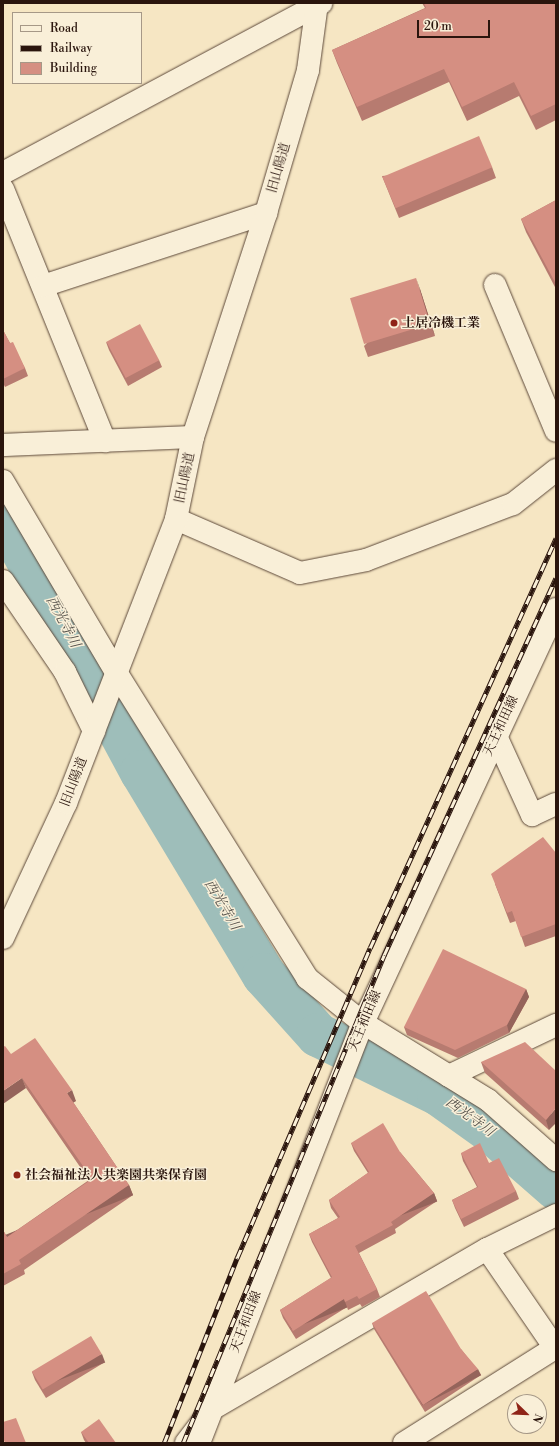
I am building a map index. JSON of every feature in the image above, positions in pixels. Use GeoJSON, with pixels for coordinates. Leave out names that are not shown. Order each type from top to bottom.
{"type":"FeatureCollection","features":[{"type":"Feature","properties":{"kind":"street"},"geometry":{"type":"LineString","coordinates":[[3,173],[319,4]]}},
{"type":"Feature","properties":{"kind":"street","name":"旧山陽道"},"geometry":{"type":"LineString","coordinates":[[3,938],[39,866],[94,731],[176,519],[193,437],[266,213],[308,70],[319,4]]}},
{"type":"Feature","properties":{"kind":"street"},"geometry":{"type":"LineString","coordinates":[[3,189],[105,441]]}},
{"type":"Feature","properties":{"kind":"street"},"geometry":{"type":"LineString","coordinates":[[43,286],[266,213]]}},
{"type":"Feature","properties":{"kind":"street"},"geometry":{"type":"LineString","coordinates":[[494,285],[556,431]]}},
{"type":"Feature","properties":{"kind":"street"},"geometry":{"type":"LineString","coordinates":[[3,445],[193,437]]}},
{"type":"Feature","properties":{"kind":"street"},"geometry":{"type":"LineString","coordinates":[[176,519],[300,573],[366,560],[513,504],[556,470]]}},
{"type":"Feature","properties":{"kind":"street"},"geometry":{"type":"LineString","coordinates":[[3,481],[116,672],[307,978],[364,1023],[488,1100],[556,1160]]}},
{"type":"Feature","properties":{"kind":"street"},"geometry":{"type":"LineString","coordinates":[[3,581],[65,672],[94,731]]}},
{"type":"Feature","properties":{"kind":"street","name":"天王和田線"},"geometry":{"type":"LineString","coordinates":[[199,1443],[364,1023],[556,609]]}},
{"type":"Feature","properties":{"kind":"street"},"geometry":{"type":"LineString","coordinates":[[496,736],[532,815],[556,804]]}},
{"type":"Feature","properties":{"kind":"street"},"geometry":{"type":"LineString","coordinates":[[449,1076],[556,1025]]}},
{"type":"Feature","properties":{"kind":"street"},"geometry":{"type":"LineString","coordinates":[[186,1443],[212,1409],[487,1249],[556,1215]]}},
{"type":"Feature","properties":{"kind":"street"},"geometry":{"type":"LineString","coordinates":[[404,1443],[556,1348],[487,1249]]}},
{"type":"Feature","properties":{"kind":"building"},"geometry":{"type":"Polygon","coordinates":[[[424,3],[556,3],[556,104],[531,116],[514,82],[462,107],[444,69],[357,107],[332,50],[426,8],[424,3]]]}},
{"type":"Feature","properties":{"kind":"building"},"geometry":{"type":"Polygon","coordinates":[[[479,136],[492,167],[396,208],[382,177],[479,136]]]}},
{"type":"Feature","properties":{"kind":"building"},"geometry":{"type":"Polygon","coordinates":[[[556,200],[556,284],[521,219],[556,200]]]}},
{"type":"Feature","properties":{"kind":"building","name":"土居冷機工業"},"geometry":{"type":"Polygon","coordinates":[[[416,278],[430,324],[364,344],[350,298],[416,278]]]}},
{"type":"Feature","properties":{"kind":"building"},"geometry":{"type":"Polygon","coordinates":[[[140,324],[159,360],[126,378],[106,342],[140,324]]]}},
{"type":"Feature","properties":{"kind":"building"},"geometry":{"type":"Polygon","coordinates":[[[3,330],[10,343],[13,342],[25,368],[3,379],[3,330]]]}},
{"type":"Feature","properties":{"kind":"building"},"geometry":{"type":"Polygon","coordinates":[[[543,837],[556,853],[556,924],[521,937],[512,911],[507,913],[491,874],[543,837]]]}},
{"type":"Feature","properties":{"kind":"building"},"geometry":{"type":"Polygon","coordinates":[[[443,949],[526,989],[507,1025],[455,1050],[404,1027],[443,949]]]}},
{"type":"Feature","properties":{"kind":"building"},"geometry":{"type":"Polygon","coordinates":[[[35,1038],[72,1090],[67,1093],[129,1185],[19,1260],[21,1264],[3,1274],[3,1230],[7,1237],[92,1179],[22,1078],[3,1091],[3,1047],[5,1046],[11,1054],[35,1038]]]}},
{"type":"Feature","properties":{"kind":"building"},"geometry":{"type":"Polygon","coordinates":[[[525,1042],[556,1071],[556,1108],[546,1120],[481,1062],[525,1042]]]}},
{"type":"Feature","properties":{"kind":"building"},"geometry":{"type":"Polygon","coordinates":[[[383,1123],[400,1152],[434,1193],[391,1222],[393,1225],[355,1246],[377,1289],[359,1299],[357,1296],[345,1302],[344,1299],[293,1331],[280,1310],[332,1277],[309,1234],[340,1217],[329,1200],[369,1172],[351,1143],[383,1123]]]}},
{"type":"Feature","properties":{"kind":"building"},"geometry":{"type":"Polygon","coordinates":[[[480,1143],[489,1163],[499,1158],[516,1191],[461,1219],[452,1200],[478,1187],[461,1153],[480,1143]]]}},
{"type":"Feature","properties":{"kind":"building"},"geometry":{"type":"Polygon","coordinates":[[[426,1291],[461,1349],[478,1369],[423,1405],[372,1323],[426,1291]]]}},
{"type":"Feature","properties":{"kind":"building"},"geometry":{"type":"Polygon","coordinates":[[[91,1336],[102,1354],[43,1390],[32,1372],[91,1336]]]}},
{"type":"Feature","properties":{"kind":"building"},"geometry":{"type":"Polygon","coordinates":[[[16,1418],[26,1443],[5,1443],[3,1438],[3,1422],[16,1418]]]}},
{"type":"Feature","properties":{"kind":"building"},"geometry":{"type":"Polygon","coordinates":[[[99,1419],[116,1443],[89,1443],[81,1432],[99,1419]]]}},
{"type":"Feature","properties":{"kind":"waterway","name":"西光寺川"},"geometry":{"type":"LineString","coordinates":[[3,514],[142,772],[264,975],[318,1035],[439,1094],[492,1132],[556,1188]]}},
{"type":"Feature","properties":{"kind":"railway"},"geometry":{"type":"LineString","coordinates":[[164,1443],[237,1258],[370,948],[556,538]]}},
{"type":"Feature","properties":{"kind":"railway"},"geometry":{"type":"LineString","coordinates":[[183,1443],[384,955],[556,578]]}},
{"type":"Feature","properties":{"kind":"place","name":"土居冷機工業"},"geometry":{"type":"Point","coordinates":[394,323]}},
{"type":"Feature","properties":{"kind":"place","name":"社会福祉法人共楽園共楽保育園"},"geometry":{"type":"Point","coordinates":[17,1175]}}]}
